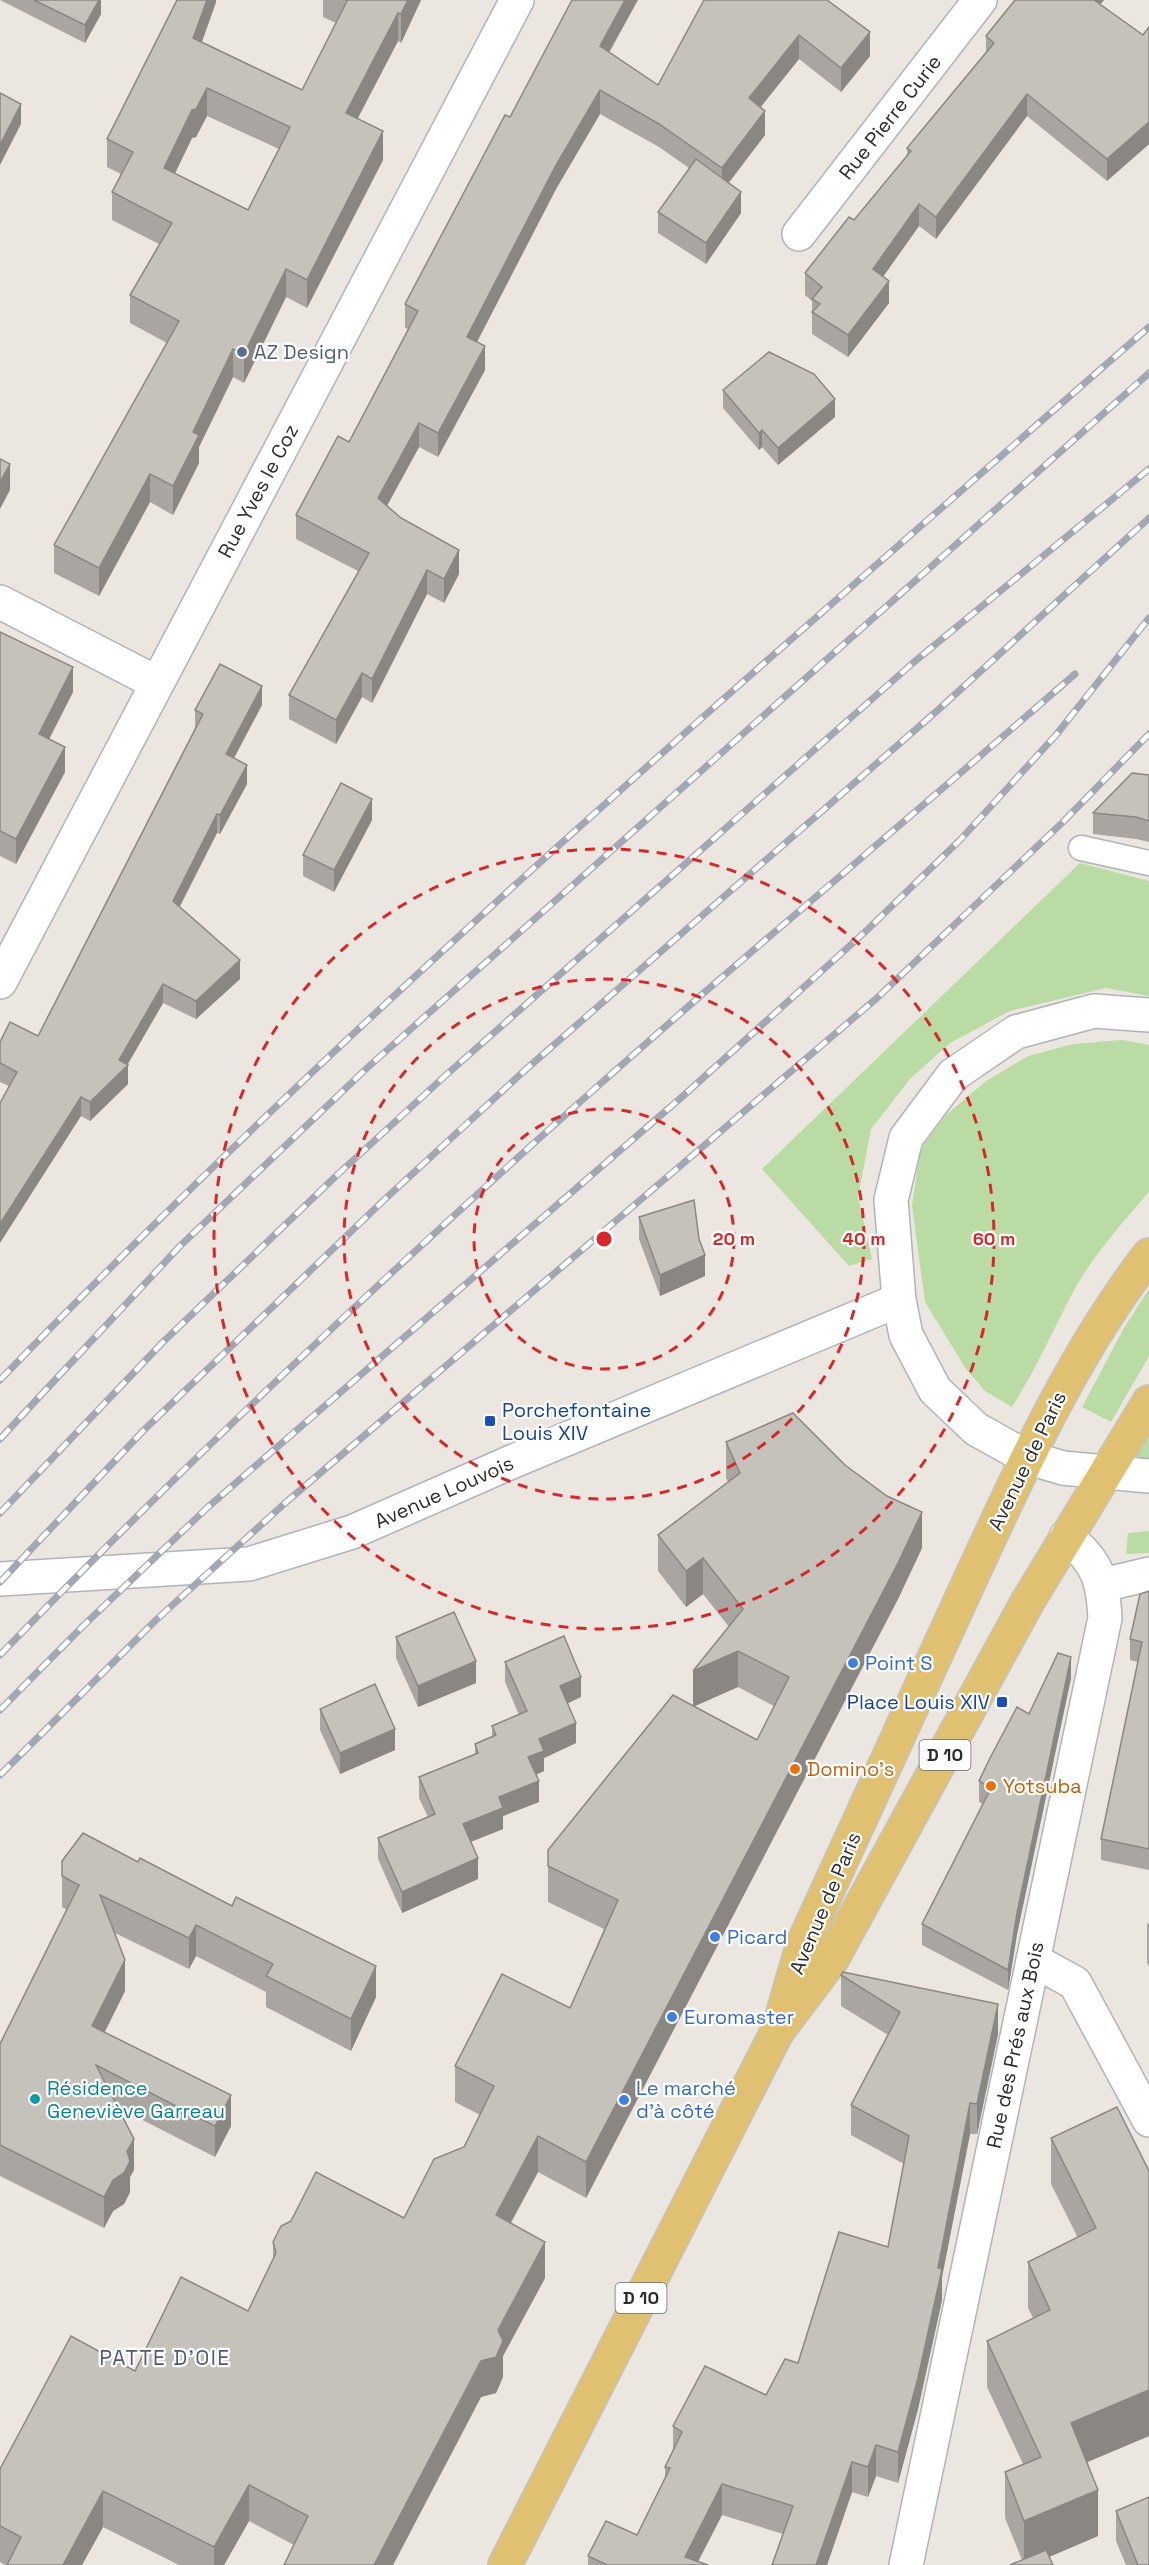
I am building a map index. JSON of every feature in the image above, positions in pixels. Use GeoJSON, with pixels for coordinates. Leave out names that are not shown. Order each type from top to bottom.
{"type":"FeatureCollection","features":[{"type":"Feature","properties":{"kind":"main road","name":"Avenue de Paris"},"geometry":{"type":"LineString","coordinates":[[777,2032],[803,1944],[1026,1457],[1074,1368],[1123,1289],[1149,1255]]}},
{"type":"Feature","properties":{"kind":"main road","name":"Avenue de Paris"},"geometry":{"type":"LineString","coordinates":[[777,2032],[832,1959],[1028,1601],[1149,1402]]}},
{"type":"Feature","properties":{"kind":"main road","name":"D 10"},"geometry":{"type":"LineString","coordinates":[[505,2565],[777,2032]]}},
{"type":"Feature","properties":{"kind":"street","name":"Rue Yves le Coz"},"geometry":{"type":"LineString","coordinates":[[0,982],[517,0]]}},
{"type":"Feature","properties":{"kind":"street","name":"Rue Pierre Curie"},"geometry":{"type":"LineString","coordinates":[[800,234],[980,0]]}},
{"type":"Feature","properties":{"kind":"street"},"geometry":{"type":"LineString","coordinates":[[0,602],[157,683]]}},
{"type":"Feature","properties":{"kind":"street"},"geometry":{"type":"LineString","coordinates":[[1149,1015],[1094,1011],[1016,1032],[953,1075],[906,1138],[891,1200],[899,1300],[906,1335],[935,1390],[976,1429],[1026,1457],[1063,1468],[1149,1476]]}},
{"type":"Feature","properties":{"kind":"street","name":"Avenue Louvois"},"geometry":{"type":"LineString","coordinates":[[0,1579],[249,1564],[279,1555],[352,1532],[899,1300]]}},
{"type":"Feature","properties":{"kind":"street","name":"Rue des Prés aux Bois"},"geometry":{"type":"LineString","coordinates":[[906,2565],[1105,1618],[1103,1584],[1097,1571],[1078,1546],[1066,1537]]}},
{"type":"Feature","properties":{"kind":"street"},"geometry":{"type":"LineString","coordinates":[[1103,1584],[1149,1574]]}},
{"type":"Feature","properties":{"kind":"street"},"geometry":{"type":"LineString","coordinates":[[1033,1960],[1075,1983],[1149,2120]]}},
{"type":"Feature","properties":{"kind":"lane"},"geometry":{"type":"LineString","coordinates":[[1081,848],[1149,863]]}},
{"type":"Feature","properties":{"kind":"green space"},"geometry":{"type":"Polygon","coordinates":[[[1080,863],[1149,881],[1149,996],[1106,988],[1010,1011],[950,1043],[910,1079],[871,1129],[858,1197],[872,1259],[849,1266],[762,1169],[1080,863]]]}},
{"type":"Feature","properties":{"kind":"green space"},"geometry":{"type":"Polygon","coordinates":[[[1122,1040],[1149,1045],[1149,1192],[1107,1242],[1078,1282],[1012,1407],[985,1391],[966,1369],[925,1302],[912,1206],[920,1150],[946,1115],[986,1081],[1028,1056],[1073,1044],[1122,1040]]]}},
{"type":"Feature","properties":{"kind":"green space"},"geometry":{"type":"Polygon","coordinates":[[[1149,1289],[1149,1356],[1111,1422],[1082,1407],[1124,1328],[1149,1289]]]}},
{"type":"Feature","properties":{"kind":"green space"},"geometry":{"type":"Polygon","coordinates":[[[1149,1437],[1149,1460],[1134,1459],[1149,1437]]]}},
{"type":"Feature","properties":{"kind":"green space"},"geometry":{"type":"Polygon","coordinates":[[[1149,1531],[1149,1553],[1126,1554],[1128,1533],[1149,1531]]]}},
{"type":"Feature","properties":{"kind":"building"},"geometry":{"type":"Polygon","coordinates":[[[34,0],[99,0],[85,25],[34,0]]]}},
{"type":"Feature","properties":{"kind":"building"},"geometry":{"type":"Polygon","coordinates":[[[177,0],[207,0],[193,38],[302,90],[346,0],[408,0],[401,14],[398,13],[346,113],[383,131],[307,280],[286,269],[244,354],[233,349],[193,432],[199,435],[173,486],[150,474],[99,568],[54,545],[179,321],[130,295],[172,223],[112,192],[133,152],[107,139],[177,0]],[[207,88],[196,109],[192,110],[164,168],[248,210],[290,127],[207,88]]]}},
{"type":"Feature","properties":{"kind":"building"},"geometry":{"type":"Polygon","coordinates":[[[572,0],[625,0],[600,46],[658,85],[704,0],[827,0],[870,32],[841,68],[799,35],[749,98],[765,111],[722,168],[659,124],[600,90],[556,165],[467,337],[485,346],[450,411],[438,433],[419,423],[378,498],[401,518],[459,550],[444,579],[427,570],[372,679],[362,673],[336,720],[289,695],[369,553],[296,515],[338,436],[349,442],[418,311],[405,304],[505,115],[510,117],[572,0]]]}},
{"type":"Feature","properties":{"kind":"building"},"geometry":{"type":"Polygon","coordinates":[[[1015,0],[1094,0],[1143,35],[1149,27],[1149,122],[1107,159],[1027,94],[936,217],[919,204],[873,269],[889,281],[848,335],[812,312],[820,304],[812,299],[822,287],[805,273],[849,217],[854,220],[911,151],[907,148],[994,43],[986,36],[1015,0]]]}},
{"type":"Feature","properties":{"kind":"building"},"geometry":{"type":"Polygon","coordinates":[[[0,93],[21,104],[0,145],[0,93]]]}},
{"type":"Feature","properties":{"kind":"building"},"geometry":{"type":"Polygon","coordinates":[[[696,159],[741,192],[706,243],[658,212],[696,159]]]}},
{"type":"Feature","properties":{"kind":"building"},"geometry":{"type":"Polygon","coordinates":[[[769,352],[814,374],[835,399],[778,448],[762,430],[759,433],[723,390],[769,352]]]}},
{"type":"Feature","properties":{"kind":"building"},"geometry":{"type":"Polygon","coordinates":[[[0,459],[10,464],[0,482],[0,459]]]}},
{"type":"Feature","properties":{"kind":"building"},"geometry":{"type":"Polygon","coordinates":[[[0,632],[73,667],[39,734],[65,747],[16,839],[0,831],[0,632]]]}},
{"type":"Feature","properties":{"kind":"building"},"geometry":{"type":"Polygon","coordinates":[[[220,664],[262,686],[226,754],[247,765],[220,815],[217,814],[173,901],[240,960],[196,1001],[163,984],[119,1060],[128,1065],[90,1102],[81,1097],[0,1224],[0,1103],[17,1072],[0,1063],[0,1042],[10,1022],[38,1036],[203,714],[195,710],[220,664]]]}},
{"type":"Feature","properties":{"kind":"building"},"geometry":{"type":"Polygon","coordinates":[[[1132,773],[1149,775],[1149,821],[1136,817],[1093,813],[1132,773]]]}},
{"type":"Feature","properties":{"kind":"building"},"geometry":{"type":"Polygon","coordinates":[[[341,783],[372,799],[334,870],[303,855],[341,783]]]}},
{"type":"Feature","properties":{"kind":"building"},"geometry":{"type":"Polygon","coordinates":[[[694,1200],[699,1239],[705,1255],[660,1275],[639,1217],[694,1200]]]}},
{"type":"Feature","properties":{"kind":"building"},"geometry":{"type":"Polygon","coordinates":[[[793,1413],[845,1465],[887,1496],[922,1512],[898,1563],[586,2162],[538,2136],[496,2215],[545,2242],[498,2330],[503,2341],[496,2357],[481,2361],[374,2565],[284,2565],[308,2516],[249,2485],[214,2547],[103,2491],[63,2565],[7,2565],[21,2537],[0,2526],[0,2469],[71,2336],[135,2371],[181,2277],[248,2311],[276,2253],[273,2242],[281,2226],[291,2221],[316,2172],[404,2218],[434,2159],[464,2147],[494,2086],[455,2066],[502,1974],[570,2008],[618,1900],[548,1866],[548,1850],[673,1695],[757,1740],[789,1677],[738,1651],[693,1671],[743,1609],[703,1558],[686,1571],[658,1535],[740,1473],[726,1442],[793,1413]]]}},
{"type":"Feature","properties":{"kind":"building"},"geometry":{"type":"Polygon","coordinates":[[[1149,1591],[1149,1849],[1101,1839],[1142,1642],[1130,1639],[1140,1594],[1149,1591]]]}},
{"type":"Feature","properties":{"kind":"building"},"geometry":{"type":"Polygon","coordinates":[[[454,1612],[476,1661],[418,1686],[396,1637],[454,1612]]]}},
{"type":"Feature","properties":{"kind":"building"},"geometry":{"type":"Polygon","coordinates":[[[564,1636],[581,1677],[560,1686],[576,1723],[539,1739],[544,1751],[528,1757],[539,1781],[499,1797],[503,1808],[463,1824],[478,1858],[402,1892],[378,1838],[435,1814],[419,1777],[478,1753],[475,1744],[496,1735],[492,1726],[527,1711],[505,1662],[564,1636]]]}},
{"type":"Feature","properties":{"kind":"building"},"geometry":{"type":"Polygon","coordinates":[[[1058,1653],[1071,1657],[1017,1913],[1008,1970],[922,1924],[991,1788],[979,1781],[990,1758],[1017,1707],[1029,1714],[1058,1653]]]}},
{"type":"Feature","properties":{"kind":"building"},"geometry":{"type":"Polygon","coordinates":[[[375,1684],[395,1729],[340,1753],[320,1709],[375,1684]]]}},
{"type":"Feature","properties":{"kind":"building"},"geometry":{"type":"Polygon","coordinates":[[[83,1833],[138,1862],[140,1858],[232,1906],[236,1897],[376,1966],[351,2019],[266,1976],[273,1964],[196,1925],[189,1938],[100,1895],[125,1960],[92,2026],[231,2095],[215,2126],[96,2065],[134,2139],[127,2151],[130,2161],[124,2173],[113,2180],[104,2197],[0,2145],[0,2044],[79,1885],[62,1876],[62,1861],[83,1833]]]}},
{"type":"Feature","properties":{"kind":"building"},"geometry":{"type":"Polygon","coordinates":[[[843,1972],[998,2004],[977,2104],[970,2103],[938,2268],[942,2269],[918,2378],[898,2452],[876,2445],[868,2467],[852,2462],[816,2565],[772,2565],[793,2506],[722,2484],[685,2557],[708,2565],[607,2565],[588,2556],[606,2521],[637,2535],[670,2468],[665,2467],[682,2432],[673,2426],[705,2366],[766,2395],[785,2359],[798,2363],[839,2232],[888,2247],[909,2136],[851,2105],[900,2012],[841,1975],[843,1972]]]}},
{"type":"Feature","properties":{"kind":"building"},"geometry":{"type":"Polygon","coordinates":[[[1117,2107],[1149,2171],[1149,2390],[1071,2423],[1098,2490],[1024,2521],[1005,2472],[1041,2457],[987,2341],[1050,2310],[1028,2262],[1096,2228],[1051,2138],[1117,2107]]]}},
{"type":"Feature","properties":{"kind":"building"},"geometry":{"type":"Polygon","coordinates":[[[1149,2497],[1149,2565],[1138,2565],[1116,2511],[1149,2497]]]}},
{"type":"Feature","properties":{"kind":"building"},"geometry":{"type":"Polygon","coordinates":[[[1046,2550],[1053,2565],[1010,2565],[1046,2550]]]}},
{"type":"Feature","properties":{"kind":"railway"},"geometry":{"type":"LineString","coordinates":[[0,1380],[137,1241],[419,973],[709,712],[1149,327]]}},
{"type":"Feature","properties":{"kind":"railway"},"geometry":{"type":"LineString","coordinates":[[0,1439],[180,1246],[367,1068],[1149,373]]}},
{"type":"Feature","properties":{"kind":"railway"},"geometry":{"type":"LineString","coordinates":[[0,1513],[162,1343],[336,1176],[446,1075],[914,662],[1149,469]]}},
{"type":"Feature","properties":{"kind":"railway"},"geometry":{"type":"LineString","coordinates":[[0,1582],[144,1430],[384,1200],[524,1071],[938,710],[1149,518]]}},
{"type":"Feature","properties":{"kind":"railway"},"geometry":{"type":"LineString","coordinates":[[0,1710],[83,1626],[208,1507],[683,1096],[865,932],[961,839],[1056,735],[1149,618]]}},
{"type":"Feature","properties":{"kind":"railway"},"geometry":{"type":"LineString","coordinates":[[0,1655],[255,1401],[518,1157],[698,998],[1075,674]]}},
{"type":"Feature","properties":{"kind":"railway"},"geometry":{"type":"LineString","coordinates":[[0,1775],[156,1620],[284,1504],[877,998],[1064,821],[1149,734]]}},
{"type":"Feature","properties":{"kind":"place","name":"AZ Design"},"geometry":{"type":"Point","coordinates":[242,352]}},
{"type":"Feature","properties":{"kind":"place","name":"Porchefontaine Louis XIV"},"geometry":{"type":"Point","coordinates":[490,1421]}},
{"type":"Feature","properties":{"kind":"place","name":"Point S"},"geometry":{"type":"Point","coordinates":[853,1663]}},
{"type":"Feature","properties":{"kind":"place","name":"Place Louis XIV"},"geometry":{"type":"Point","coordinates":[1002,1702]}},
{"type":"Feature","properties":{"kind":"place","name":"Domino's"},"geometry":{"type":"Point","coordinates":[795,1769]}},
{"type":"Feature","properties":{"kind":"place","name":"Yotsuba"},"geometry":{"type":"Point","coordinates":[991,1786]}},
{"type":"Feature","properties":{"kind":"place","name":"Picard"},"geometry":{"type":"Point","coordinates":[715,1937]}},
{"type":"Feature","properties":{"kind":"place","name":"Euromaster"},"geometry":{"type":"Point","coordinates":[672,2017]}},
{"type":"Feature","properties":{"kind":"place","name":"Résidence Geneviève Garreau"},"geometry":{"type":"Point","coordinates":[35,2099]}},
{"type":"Feature","properties":{"kind":"place","name":"Le marché d'à côté"},"geometry":{"type":"Point","coordinates":[624,2100]}},
{"type":"Feature","properties":{"kind":"district","name":"PATTE D'OIE"},"geometry":{"type":"Point","coordinates":[165,2358]}}]}
